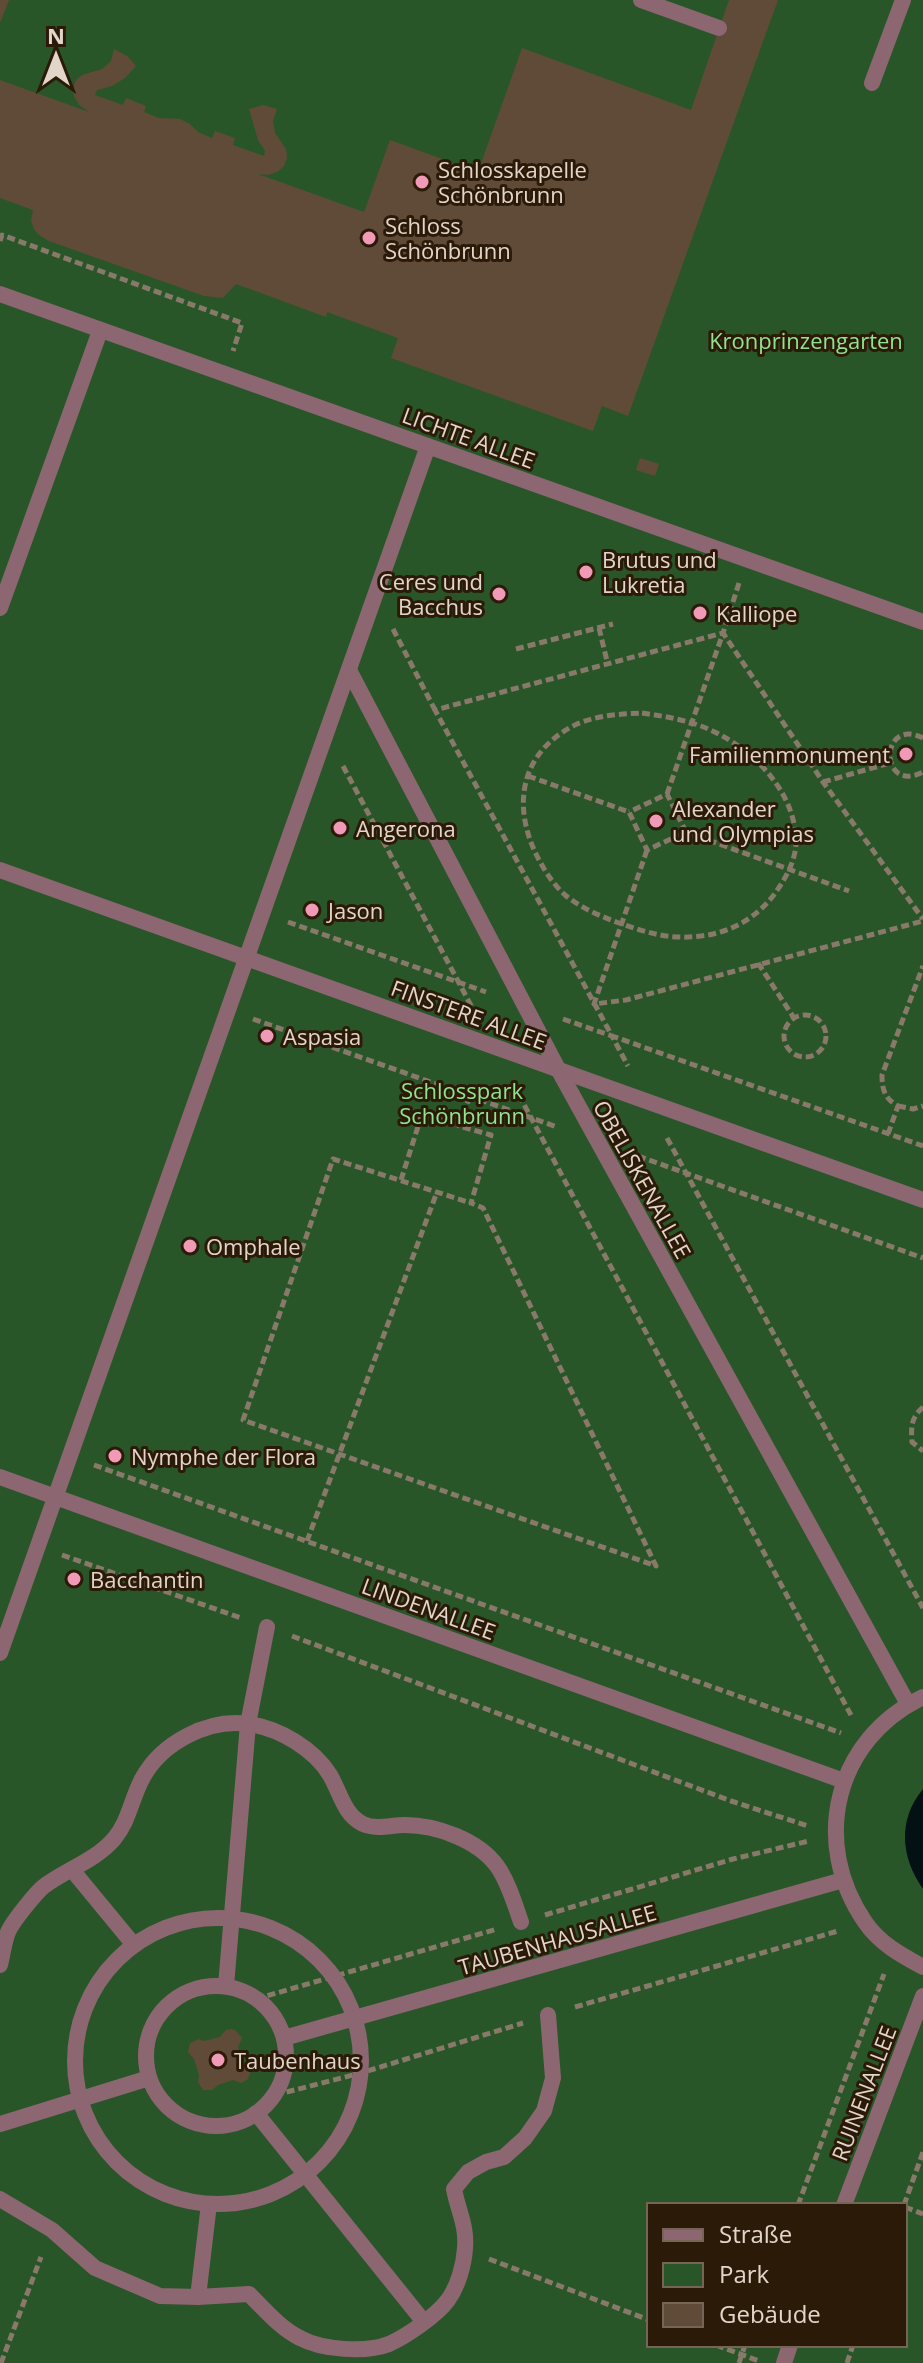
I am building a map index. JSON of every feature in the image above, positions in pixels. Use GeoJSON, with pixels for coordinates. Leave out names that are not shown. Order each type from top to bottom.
{"type":"FeatureCollection","features":[{"type":"Feature","properties":{"kind":"street"},"geometry":{"type":"LineString","coordinates":[[641,0],[719,28]]}},
{"type":"Feature","properties":{"kind":"street"},"geometry":{"type":"LineString","coordinates":[[872,83],[903,0]]}},
{"type":"Feature","properties":{"kind":"street","name":"LICHTE ALLEE"},"geometry":{"type":"LineString","coordinates":[[0,294],[923,622]]}},
{"type":"Feature","properties":{"kind":"street"},"geometry":{"type":"LineString","coordinates":[[0,608],[100,331]]}},
{"type":"Feature","properties":{"kind":"street"},"geometry":{"type":"LineString","coordinates":[[0,1653],[428,446]]}},
{"type":"Feature","properties":{"kind":"street","name":"OBELISKENALLEE"},"geometry":{"type":"LineString","coordinates":[[349,670],[558,1069],[915,1700]]}},
{"type":"Feature","properties":{"kind":"street","name":"FINSTERE ALLEE"},"geometry":{"type":"LineString","coordinates":[[0,870],[923,1200]]}},
{"type":"Feature","properties":{"kind":"street","name":"LINDENALLEE"},"geometry":{"type":"LineString","coordinates":[[0,1477],[844,1781]]}},
{"type":"Feature","properties":{"kind":"street"},"geometry":{"type":"LineString","coordinates":[[226,1986],[248,1724],[267,1627]]}},
{"type":"Feature","properties":{"kind":"street"},"geometry":{"type":"LineString","coordinates":[[915,1700],[885,1721],[865,1742],[844,1781],[834,1834],[843,1880],[866,1923],[892,1950],[923,1967]]}},
{"type":"Feature","properties":{"kind":"street"},"geometry":{"type":"LineString","coordinates":[[0,1965],[9,1930],[42,1888],[73,1871],[112,1842],[126,1823],[142,1777],[171,1744],[197,1731],[225,1724],[248,1724],[290,1740],[316,1758],[328,1772],[350,1814],[367,1826],[419,1827],[451,1835],[474,1846],[498,1867],[521,1922]]}},
{"type":"Feature","properties":{"kind":"street"},"geometry":{"type":"LineString","coordinates":[[73,1871],[134,1945]]}},
{"type":"Feature","properties":{"kind":"street","name":"TAUBENHAUSALLEE"},"geometry":{"type":"LineString","coordinates":[[284,2038],[843,1880]]}},
{"type":"Feature","properties":{"kind":"street"},"geometry":{"type":"LineString","coordinates":[[206,1918],[231,1918],[278,1931],[318,1958],[346,1997],[355,2019],[361,2046],[361,2073],[357,2096],[338,2140],[306,2175],[260,2198],[209,2204],[180,2199],[152,2188],[128,2173],[107,2152],[91,2127],[80,2100],[75,2076],[75,2050],[87,2002],[107,1971],[134,1945],[156,1932],[181,1923],[206,1918]]}},
{"type":"Feature","properties":{"kind":"street"},"geometry":{"type":"LineString","coordinates":[[226,1986],[256,1999],[273,2016],[284,2038],[285,2068],[281,2082],[266,2105],[256,2113],[237,2123],[215,2126],[194,2123],[174,2113],[158,2098],[149,2078],[145,2055],[149,2032],[161,2011],[180,1995],[202,1987],[226,1986]]}},
{"type":"Feature","properties":{"kind":"street","name":"RUINENALLEE"},"geometry":{"type":"LineString","coordinates":[[845,2203],[923,1996]]}},
{"type":"Feature","properties":{"kind":"street"},"geometry":{"type":"LineString","coordinates":[[0,2199],[52,2230],[95,2268],[160,2296],[249,2294],[277,2322],[300,2338],[328,2347],[360,2349],[388,2344],[424,2322],[448,2300],[461,2271],[466,2228],[454,2189],[468,2172],[504,2157],[525,2138],[544,2111],[553,2078],[548,2015]]}},
{"type":"Feature","properties":{"kind":"street"},"geometry":{"type":"LineString","coordinates":[[0,2124],[149,2078]]}},
{"type":"Feature","properties":{"kind":"street"},"geometry":{"type":"LineString","coordinates":[[256,2113],[424,2322]]}},
{"type":"Feature","properties":{"kind":"street"},"geometry":{"type":"LineString","coordinates":[[198,2297],[209,2204]]}},
{"type":"Feature","properties":{"kind":"path"},"geometry":{"type":"LineString","coordinates":[[0,241],[2,235],[242,323],[225,375]]}},
{"type":"Feature","properties":{"kind":"path"},"geometry":{"type":"LineString","coordinates":[[528,776],[629,812],[667,794],[747,560]]}},
{"type":"Feature","properties":{"kind":"path"},"geometry":{"type":"LineString","coordinates":[[375,595],[612,1036],[923,1146]]}},
{"type":"Feature","properties":{"kind":"path"},"geometry":{"type":"LineString","coordinates":[[516,649],[613,624]]}},
{"type":"Feature","properties":{"kind":"path"},"geometry":{"type":"LineString","coordinates":[[599,628],[608,665]]}},
{"type":"Feature","properties":{"kind":"path"},"geometry":{"type":"LineString","coordinates":[[435,710],[723,633]]}},
{"type":"Feature","properties":{"kind":"path"},"geometry":{"type":"LineString","coordinates":[[594,1004],[626,1000],[923,920],[823,782],[723,633]]}},
{"type":"Feature","properties":{"kind":"path"},"geometry":{"type":"LineString","coordinates":[[642,713],[692,724],[736,745],[754,759],[789,806],[796,842],[784,881],[765,906],[738,926],[704,936],[660,936],[642,932],[583,907],[553,882],[528,836],[523,818],[524,786],[534,761],[545,747],[561,734],[596,717],[642,713]]}},
{"type":"Feature","properties":{"kind":"path"},"geometry":{"type":"LineString","coordinates":[[326,734],[865,1742]]}},
{"type":"Feature","properties":{"kind":"path"},"geometry":{"type":"LineString","coordinates":[[923,738],[907,734],[896,739],[889,750],[894,769],[910,776],[923,772]]}},
{"type":"Feature","properties":{"kind":"path"},"geometry":{"type":"LineString","coordinates":[[823,782],[890,763]]}},
{"type":"Feature","properties":{"kind":"path"},"geometry":{"type":"LineString","coordinates":[[667,794],[686,832],[849,891]]}},
{"type":"Feature","properties":{"kind":"path"},"geometry":{"type":"LineString","coordinates":[[594,1004],[647,850],[629,812]]}},
{"type":"Feature","properties":{"kind":"path"},"geometry":{"type":"LineString","coordinates":[[647,850],[686,832]]}},
{"type":"Feature","properties":{"kind":"path"},"geometry":{"type":"LineString","coordinates":[[758,963],[794,1018]]}},
{"type":"Feature","properties":{"kind":"path"},"geometry":{"type":"LineString","coordinates":[[923,966],[882,1075],[883,1092],[892,1103],[913,1109],[923,1106]]}},
{"type":"Feature","properties":{"kind":"path"},"geometry":{"type":"LineString","coordinates":[[799,1015],[812,1016],[822,1024],[826,1036],[818,1053],[806,1057],[789,1051],[783,1033],[794,1018],[799,1015]]}},
{"type":"Feature","properties":{"kind":"path"},"geometry":{"type":"LineString","coordinates":[[459,1126],[470,1096]]}},
{"type":"Feature","properties":{"kind":"path"},"geometry":{"type":"LineString","coordinates":[[888,1134],[898,1106]]}},
{"type":"Feature","properties":{"kind":"path"},"geometry":{"type":"LineString","coordinates":[[401,1180],[422,1114],[491,1135],[471,1203]]}},
{"type":"Feature","properties":{"kind":"path"},"geometry":{"type":"LineString","coordinates":[[333,1159],[401,1180],[483,1208],[656,1566],[243,1420],[333,1159]]}},
{"type":"Feature","properties":{"kind":"path"},"geometry":{"type":"LineString","coordinates":[[307,1541],[437,1192]]}},
{"type":"Feature","properties":{"kind":"path"},"geometry":{"type":"LineString","coordinates":[[923,1407],[913,1417],[911,1427],[912,1442],[923,1451]]}},
{"type":"Feature","properties":{"kind":"path"},"geometry":{"type":"LineString","coordinates":[[69,1456],[865,1742]]}},
{"type":"Feature","properties":{"kind":"path"},"geometry":{"type":"LineString","coordinates":[[38,1546],[267,1627],[731,1801],[834,1834]]}},
{"type":"Feature","properties":{"kind":"path"},"geometry":{"type":"LineString","coordinates":[[256,1999],[733,1859],[834,1834]]}},
{"type":"Feature","properties":{"kind":"path"},"geometry":{"type":"LineString","coordinates":[[799,2203],[892,1950]]}},
{"type":"Feature","properties":{"kind":"path"},"geometry":{"type":"LineString","coordinates":[[906,2203],[923,2152]]}},
{"type":"Feature","properties":{"kind":"path"},"geometry":{"type":"LineString","coordinates":[[1,2363],[52,2230]]}},
{"type":"Feature","properties":{"kind":"path"},"geometry":{"type":"LineString","coordinates":[[465,2250],[647,2319]]}},
{"type":"Feature","properties":{"kind":"path"},"geometry":{"type":"LineString","coordinates":[[721,2347],[764,2363]]}},
{"type":"Feature","properties":{"kind":"path"},"geometry":{"type":"LineString","coordinates":[[739,2363],[744,2347]]}},
{"type":"Feature","properties":{"kind":"green space","name":"Schlosspark Schönbrunn"},"geometry":{"type":"Polygon","coordinates":[[[0,0],[923,0],[923,2363],[0,2363],[0,0]]]}},
{"type":"Feature","properties":{"kind":"shaded area"},"geometry":{"type":"Polygon","coordinates":[[[923,1789],[923,1889],[910,1865],[905,1839],[909,1813],[923,1789]]]}},
{"type":"Feature","properties":{"kind":"building"},"geometry":{"type":"Polygon","coordinates":[[[0,0],[9,0],[0,23],[0,0]]]}},
{"type":"Feature","properties":{"kind":"building","name":"Schloss Schönbrunn"},"geometry":{"type":"Polygon","coordinates":[[[729,0],[778,0],[628,416],[602,406],[593,431],[391,358],[398,338],[327,312],[326,317],[236,284],[223,298],[204,296],[49,241],[34,229],[31,220],[33,210],[0,198],[0,80],[89,112],[79,105],[74,96],[76,80],[102,69],[111,61],[114,49],[127,56],[136,66],[125,78],[97,90],[95,95],[123,105],[126,98],[146,106],[144,112],[159,118],[180,119],[212,138],[215,131],[235,138],[233,145],[264,156],[265,151],[258,140],[249,109],[263,105],[277,109],[273,121],[275,133],[286,149],[287,158],[277,172],[258,174],[364,212],[390,140],[478,172],[522,48],[691,110],[729,0]]]}},
{"type":"Feature","properties":{"kind":"building"},"geometry":{"type":"Polygon","coordinates":[[[640,458],[659,464],[655,476],[636,470],[640,458]]]}},
{"type":"Feature","properties":{"kind":"building","name":"Taubenhaus"},"geometry":{"type":"Polygon","coordinates":[[[231,2029],[242,2038],[238,2047],[242,2061],[251,2071],[248,2079],[241,2083],[233,2080],[212,2090],[203,2090],[198,2082],[194,2059],[188,2052],[190,2043],[220,2037],[231,2029]]]}},
{"type":"Feature","properties":{"kind":"place","name":"Schlosskapelle Schönbrunn"},"geometry":{"type":"Point","coordinates":[422,182]}},
{"type":"Feature","properties":{"kind":"place","name":"Schloss Schönbrunn"},"geometry":{"type":"Point","coordinates":[369,238]}},
{"type":"Feature","properties":{"kind":"place","name":"Brutus und Lukretia"},"geometry":{"type":"Point","coordinates":[586,572]}},
{"type":"Feature","properties":{"kind":"place","name":"Ceres und Bacchus"},"geometry":{"type":"Point","coordinates":[499,594]}},
{"type":"Feature","properties":{"kind":"place","name":"Kalliope"},"geometry":{"type":"Point","coordinates":[700,613]}},
{"type":"Feature","properties":{"kind":"place","name":"Familienmonument"},"geometry":{"type":"Point","coordinates":[906,754]}},
{"type":"Feature","properties":{"kind":"place","name":"Alexander und Olympias"},"geometry":{"type":"Point","coordinates":[656,821]}},
{"type":"Feature","properties":{"kind":"place","name":"Angerona"},"geometry":{"type":"Point","coordinates":[340,828]}},
{"type":"Feature","properties":{"kind":"place","name":"Jason"},"geometry":{"type":"Point","coordinates":[312,910]}},
{"type":"Feature","properties":{"kind":"place","name":"Aspasia"},"geometry":{"type":"Point","coordinates":[267,1036]}},
{"type":"Feature","properties":{"kind":"place","name":"Omphale"},"geometry":{"type":"Point","coordinates":[190,1246]}},
{"type":"Feature","properties":{"kind":"place","name":"Nymphe der Flora"},"geometry":{"type":"Point","coordinates":[115,1456]}},
{"type":"Feature","properties":{"kind":"place","name":"Bacchantin"},"geometry":{"type":"Point","coordinates":[74,1579]}},
{"type":"Feature","properties":{"kind":"place","name":"Taubenhaus"},"geometry":{"type":"Point","coordinates":[218,2060]}},
{"type":"Feature","properties":{"kind":"park label","name":"Kronprinzengarten"},"geometry":{"type":"Point","coordinates":[806,340]}}]}
